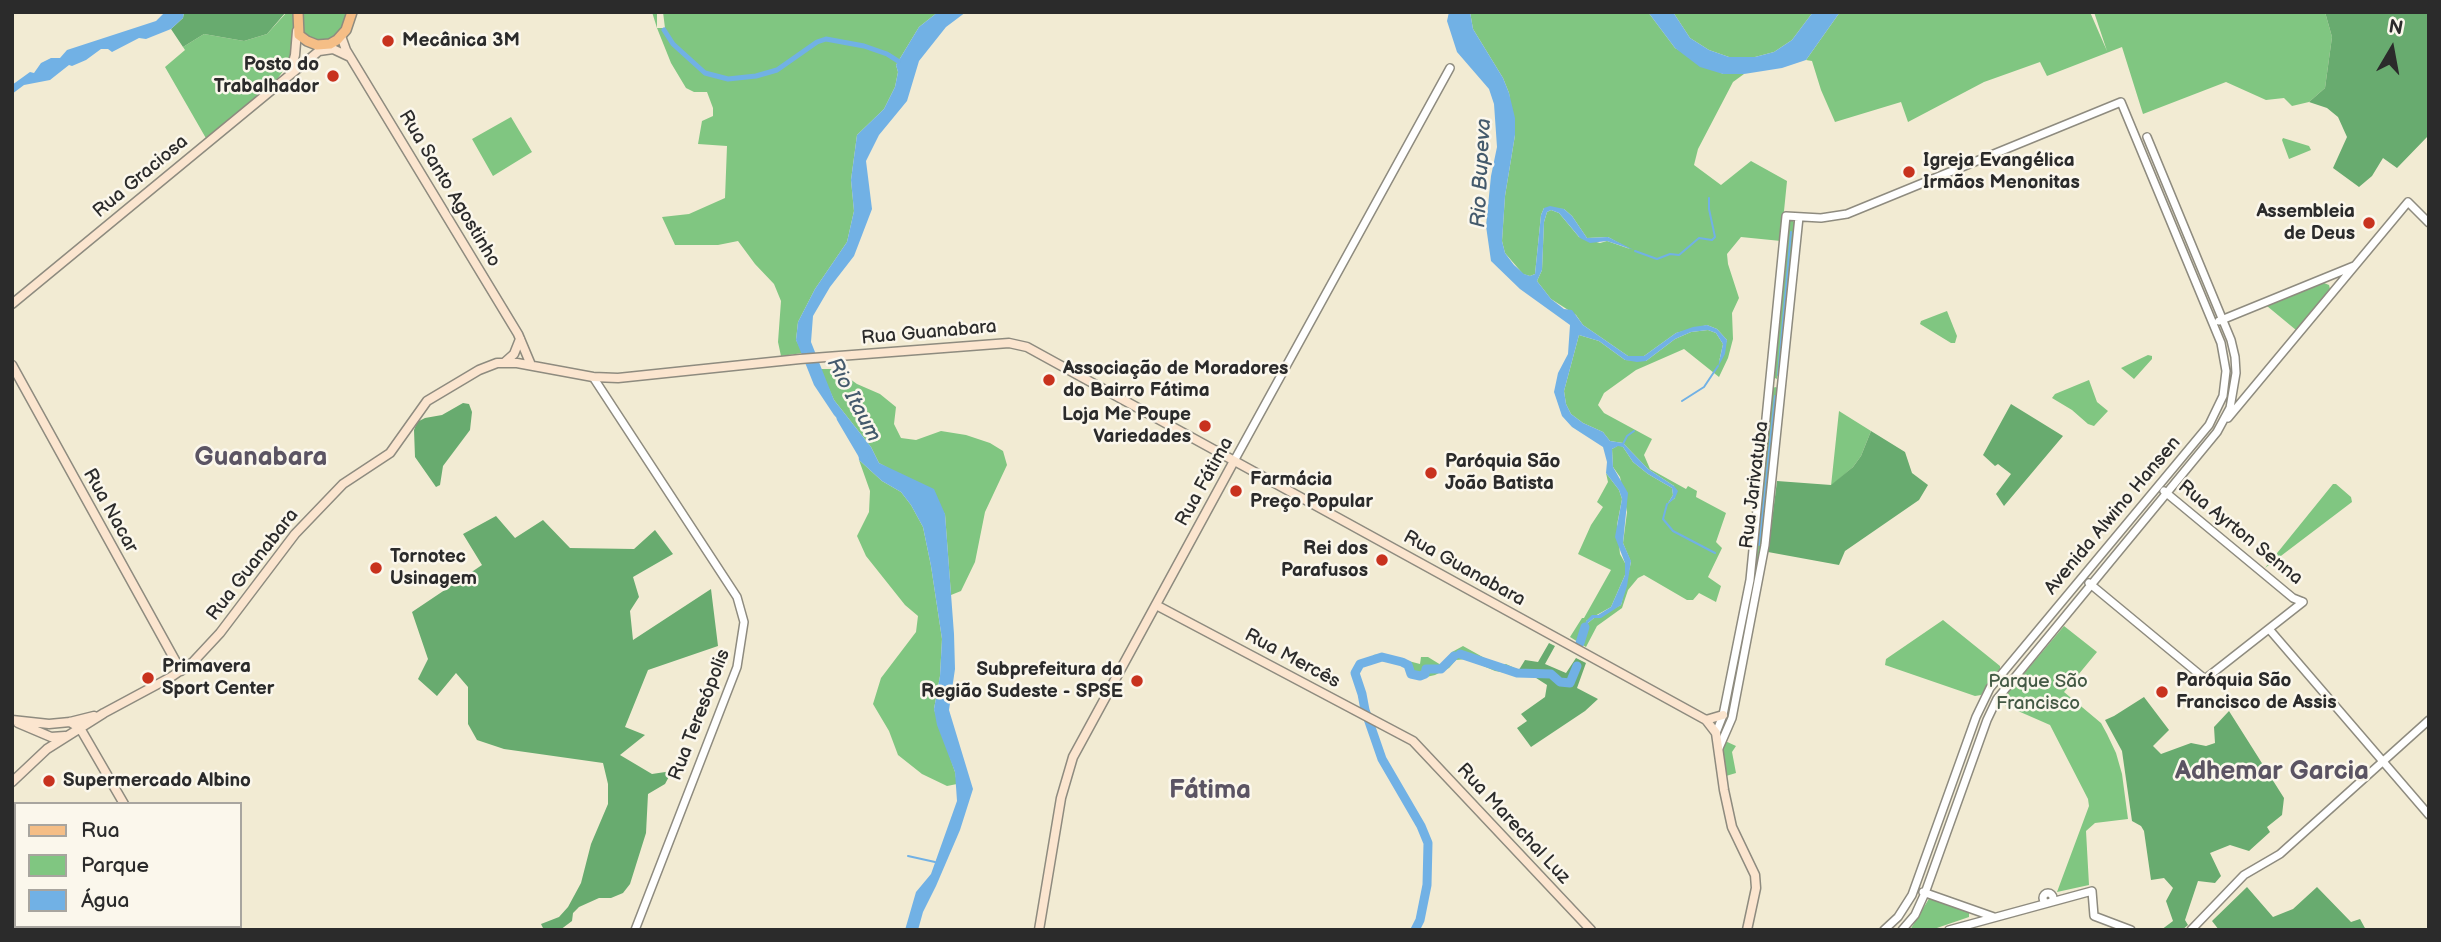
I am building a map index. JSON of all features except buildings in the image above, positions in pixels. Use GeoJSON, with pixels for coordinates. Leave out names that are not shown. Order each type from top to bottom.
{"type":"FeatureCollection","features":[{"type":"Feature","properties":{"kind":"main road"},"geometry":{"type":"LineString","coordinates":[[344,33],[352,12]]}},
{"type":"Feature","properties":{"kind":"main road"},"geometry":{"type":"LineString","coordinates":[[312,44],[330,44],[344,33],[360,12]]}},
{"type":"Feature","properties":{"kind":"main road"},"geometry":{"type":"LineString","coordinates":[[289,75],[295,55],[298,14]]}},
{"type":"Feature","properties":{"kind":"main road"},"geometry":{"type":"LineString","coordinates":[[297,28],[303,39],[312,44],[323,50],[336,50],[350,57]]}},
{"type":"Feature","properties":{"kind":"main road","name":"Rua Santo Agostinho"},"geometry":{"type":"LineString","coordinates":[[344,33],[350,57],[520,338],[531,365]]}},
{"type":"Feature","properties":{"kind":"main road","name":"Rua Graciosa"},"geometry":{"type":"LineString","coordinates":[[12,304],[289,75],[323,50]]}},
{"type":"Feature","properties":{"kind":"main road"},"geometry":{"type":"LineString","coordinates":[[505,362],[514,354],[520,338]]}},
{"type":"Feature","properties":{"kind":"main road","name":"Rua Guanabara"},"geometry":{"type":"LineString","coordinates":[[12,720],[48,736],[73,732],[181,671],[220,633],[295,534],[343,484],[390,453],[427,401],[479,370],[505,362],[593,377],[618,378],[995,343],[1020,345],[1706,720],[1716,733]]}},
{"type":"Feature","properties":{"kind":"main road","name":"Rua Nacar"},"geometry":{"type":"LineString","coordinates":[[12,365],[181,671]]}},
{"type":"Feature","properties":{"kind":"main road","name":"Rua Fátima"},"geometry":{"type":"LineString","coordinates":[[1040,930],[1061,798],[1069,767],[1234,461]]}},
{"type":"Feature","properties":{"kind":"main road","name":"Rua Mercês"},"geometry":{"type":"LineString","coordinates":[[1156,605],[1413,741]]}},
{"type":"Feature","properties":{"kind":"main road","name":"Rua Guanabara"},"geometry":{"type":"LineString","coordinates":[[12,720],[49,724],[104,713]]}},
{"type":"Feature","properties":{"kind":"main road"},"geometry":{"type":"LineString","coordinates":[[1706,720],[1723,715]]}},
{"type":"Feature","properties":{"kind":"main road"},"geometry":{"type":"LineString","coordinates":[[69,722],[73,732],[123,802]]}},
{"type":"Feature","properties":{"kind":"main road"},"geometry":{"type":"LineString","coordinates":[[38,723],[48,736]]}},
{"type":"Feature","properties":{"kind":"main road"},"geometry":{"type":"LineString","coordinates":[[47,749],[46,730],[49,724]]}},
{"type":"Feature","properties":{"kind":"main road"},"geometry":{"type":"LineString","coordinates":[[12,782],[47,749],[73,732]]}},
{"type":"Feature","properties":{"kind":"main road","name":"Rua Jarivatuba"},"geometry":{"type":"LineString","coordinates":[[1716,733],[1732,827],[1755,875],[1756,888],[1747,930]]}},
{"type":"Feature","properties":{"kind":"main road","name":"Rua Marechal Luz"},"geometry":{"type":"LineString","coordinates":[[1413,741],[1591,930]]}},
{"type":"Feature","properties":{"kind":"street","name":"Rua Fátima"},"geometry":{"type":"LineString","coordinates":[[1234,461],[1450,68]]}},
{"type":"Feature","properties":{"kind":"street","name":"Avenida Alwino Hansen"},"geometry":{"type":"LineString","coordinates":[[1799,217],[1830,218],[1847,214],[2121,102],[2213,323],[2225,364],[2220,404],[2208,425],[1986,695],[1915,889],[1903,911],[1884,930]]}},
{"type":"Feature","properties":{"kind":"street","name":"Avenida Alwino Hansen"},"geometry":{"type":"LineString","coordinates":[[1902,930],[1915,915],[1926,893],[1987,720],[1997,699],[2217,432],[2227,416],[2235,390],[2235,357],[2223,319],[2147,137]]}},
{"type":"Feature","properties":{"kind":"street"},"geometry":{"type":"LineString","coordinates":[[2217,432],[2408,202],[2429,223]]}},
{"type":"Feature","properties":{"kind":"street","name":"Rua Jarivatuba"},"geometry":{"type":"LineString","coordinates":[[1716,733],[1723,715],[1750,580],[1786,215],[1799,217],[1765,545],[1730,722],[1718,752]]}},
{"type":"Feature","properties":{"kind":"street"},"geometry":{"type":"LineString","coordinates":[[2213,323],[2355,266]]}},
{"type":"Feature","properties":{"kind":"street"},"geometry":{"type":"LineString","coordinates":[[2329,276],[2341,282]]}},
{"type":"Feature","properties":{"kind":"street"},"geometry":{"type":"LineString","coordinates":[[2319,280],[2332,282],[2335,288],[2333,292]]}},
{"type":"Feature","properties":{"kind":"street","name":"Rua Teresópolis"},"geometry":{"type":"LineString","coordinates":[[593,377],[737,597],[744,622],[740,659],[734,677],[635,930]]}},
{"type":"Feature","properties":{"kind":"street"},"geometry":{"type":"LineString","coordinates":[[2235,390],[2242,402]]}},
{"type":"Feature","properties":{"kind":"street","name":"Rua Ayrton Senna"},"geometry":{"type":"LineString","coordinates":[[2158,486],[2293,598],[2304,602],[2269,629]]}},
{"type":"Feature","properties":{"kind":"street"},"geometry":{"type":"LineString","coordinates":[[2082,577],[2205,679],[2269,629],[2429,815]]}},
{"type":"Feature","properties":{"kind":"street"},"geometry":{"type":"LineString","coordinates":[[2191,930],[2245,875],[2280,854],[2429,720]]}},
{"type":"Feature","properties":{"kind":"street"},"geometry":{"type":"LineString","coordinates":[[1915,889],[1994,917]]}},
{"type":"Feature","properties":{"kind":"street"},"geometry":{"type":"LineString","coordinates":[[1949,930],[2032,907],[2049,898],[2064,899],[2092,891],[2094,916],[2131,930]]}},
{"type":"Feature","properties":{"kind":"green space"},"geometry":{"type":"Polygon","coordinates":[[[184,12],[286,12],[267,34],[244,41],[204,34],[183,47],[171,29],[183,18],[184,12]]]}},
{"type":"Feature","properties":{"kind":"green space"},"geometry":{"type":"Polygon","coordinates":[[[287,12],[294,12],[293,48],[286,67],[278,78],[207,140],[165,67],[185,50],[183,47],[204,34],[244,41],[267,34],[287,12]]]}},
{"type":"Feature","properties":{"kind":"green space"},"geometry":{"type":"Polygon","coordinates":[[[302,12],[350,12],[346,28],[328,42],[311,40],[305,34],[301,26],[302,12]]]}},
{"type":"Feature","properties":{"kind":"green space"},"geometry":{"type":"Polygon","coordinates":[[[652,12],[657,12],[657,28],[652,12]]]}},
{"type":"Feature","properties":{"kind":"green space"},"geometry":{"type":"Polygon","coordinates":[[[663,12],[938,12],[919,27],[896,65],[898,72],[895,87],[884,109],[857,135],[851,180],[854,211],[847,242],[815,289],[798,322],[796,340],[803,353],[781,356],[778,342],[781,301],[774,284],[738,241],[718,245],[675,245],[662,217],[689,214],[725,198],[727,146],[698,144],[702,121],[713,116],[713,108],[707,92],[694,92],[686,88],[671,63],[657,28],[665,28],[663,12]]]}},
{"type":"Feature","properties":{"kind":"green space"},"geometry":{"type":"Polygon","coordinates":[[[1470,12],[1648,12],[1675,48],[1723,74],[1744,74],[1733,82],[1698,149],[1694,165],[1721,185],[1751,161],[1787,181],[1781,241],[1741,237],[1727,254],[1739,298],[1732,313],[1733,339],[1719,377],[1684,349],[1636,370],[1604,393],[1598,405],[1604,413],[1652,439],[1644,455],[1650,469],[1686,489],[1688,486],[1697,491],[1696,497],[1726,513],[1716,542],[1722,548],[1708,577],[1721,586],[1716,602],[1699,593],[1693,600],[1687,600],[1644,575],[1628,590],[1622,608],[1597,626],[1586,647],[1570,637],[1611,570],[1578,554],[1591,525],[1603,507],[1597,502],[1608,482],[1606,473],[1619,490],[1622,499],[1617,525],[1625,575],[1611,607],[1586,621],[1587,631],[1588,623],[1594,618],[1621,605],[1631,562],[1623,543],[1627,512],[1620,477],[1613,467],[1612,449],[1619,445],[1623,447],[1633,462],[1672,488],[1673,495],[1668,503],[1675,498],[1674,486],[1648,469],[1623,443],[1610,441],[1603,432],[1571,414],[1564,391],[1579,335],[1599,341],[1625,360],[1646,361],[1675,339],[1691,332],[1708,330],[1716,333],[1723,344],[1719,362],[1727,340],[1717,329],[1707,325],[1676,333],[1644,356],[1628,356],[1583,325],[1576,315],[1551,299],[1537,281],[1542,270],[1544,222],[1547,212],[1551,210],[1559,213],[1579,237],[1600,243],[1607,241],[1630,249],[1608,237],[1587,238],[1564,209],[1544,208],[1535,274],[1523,274],[1505,253],[1502,241],[1505,196],[1515,135],[1509,93],[1503,78],[1473,29],[1470,12]]]}},
{"type":"Feature","properties":{"kind":"green space"},"geometry":{"type":"Polygon","coordinates":[[[1673,12],[1813,12],[1792,40],[1774,52],[1755,57],[1729,57],[1709,50],[1690,38],[1673,12]]]}},
{"type":"Feature","properties":{"kind":"green space"},"geometry":{"type":"Polygon","coordinates":[[[1840,12],[2090,12],[2107,51],[2094,12],[2325,12],[2332,37],[2325,88],[2309,102],[2292,106],[2284,98],[2266,100],[2226,82],[2143,114],[2122,47],[2047,76],[2040,62],[1984,82],[1908,122],[1901,102],[1835,122],[1812,61],[1806,60],[1840,12]]]}},
{"type":"Feature","properties":{"kind":"green space"},"geometry":{"type":"Polygon","coordinates":[[[2325,12],[2429,12],[2429,135],[2397,168],[2383,158],[2372,176],[2359,187],[2333,168],[2347,137],[2338,117],[2327,108],[2309,102],[2325,88],[2332,37],[2325,12]]]}},
{"type":"Feature","properties":{"kind":"green space"},"geometry":{"type":"Polygon","coordinates":[[[511,117],[532,152],[493,176],[472,139],[511,117]]]}},
{"type":"Feature","properties":{"kind":"green space"},"geometry":{"type":"Polygon","coordinates":[[[2283,138],[2309,146],[2311,150],[2289,159],[2283,138]]]}},
{"type":"Feature","properties":{"kind":"green space"},"geometry":{"type":"Polygon","coordinates":[[[1792,220],[1795,223],[1777,379],[1773,377],[1788,222],[1792,220]]]}},
{"type":"Feature","properties":{"kind":"green space"},"geometry":{"type":"Polygon","coordinates":[[[2324,283],[2329,285],[2330,289],[2296,330],[2267,306],[2324,283]]]}},
{"type":"Feature","properties":{"kind":"green space"},"geometry":{"type":"Polygon","coordinates":[[[1947,311],[1957,336],[1955,343],[1920,324],[1921,321],[1947,311]]]}},
{"type":"Feature","properties":{"kind":"green space"},"geometry":{"type":"Polygon","coordinates":[[[2148,355],[2152,356],[2152,359],[2134,379],[2121,368],[2148,355]]]}},
{"type":"Feature","properties":{"kind":"green space"},"geometry":{"type":"Polygon","coordinates":[[[820,369],[836,369],[857,384],[880,394],[896,407],[894,424],[901,438],[916,440],[941,431],[966,435],[990,443],[1003,451],[1007,465],[985,512],[975,562],[961,591],[951,595],[945,514],[892,470],[879,463],[871,447],[834,400],[820,369]]]}},
{"type":"Feature","properties":{"kind":"green space"},"geometry":{"type":"Polygon","coordinates":[[[2089,380],[2097,402],[2108,411],[2094,426],[2052,398],[2055,394],[2089,380]]]}},
{"type":"Feature","properties":{"kind":"green space"},"geometry":{"type":"Polygon","coordinates":[[[1778,388],[1765,523],[1751,598],[1772,389],[1778,388]]]}},
{"type":"Feature","properties":{"kind":"green space"},"geometry":{"type":"Polygon","coordinates":[[[463,403],[469,404],[472,412],[470,430],[443,466],[440,485],[436,487],[415,457],[414,430],[417,422],[442,415],[463,403]]]}},
{"type":"Feature","properties":{"kind":"green space"},"geometry":{"type":"Polygon","coordinates":[[[2011,404],[2063,436],[2004,506],[1996,494],[2011,474],[1998,464],[1995,466],[1983,455],[2011,404]]]}},
{"type":"Feature","properties":{"kind":"green space"},"geometry":{"type":"Polygon","coordinates":[[[1839,411],[1871,431],[1861,456],[1853,467],[1831,486],[1839,411]]]}},
{"type":"Feature","properties":{"kind":"green space"},"geometry":{"type":"Polygon","coordinates":[[[1871,431],[1905,452],[1912,473],[1928,485],[1919,500],[1845,551],[1839,565],[1768,552],[1777,481],[1831,485],[1853,467],[1861,456],[1871,431]]]}},
{"type":"Feature","properties":{"kind":"green space"},"geometry":{"type":"Polygon","coordinates":[[[859,460],[882,481],[901,492],[923,527],[942,639],[940,676],[934,709],[957,784],[947,786],[922,774],[898,755],[889,731],[873,704],[881,678],[916,632],[918,616],[905,605],[866,556],[857,536],[869,512],[870,491],[859,460]]]}},
{"type":"Feature","properties":{"kind":"green space"},"geometry":{"type":"Polygon","coordinates":[[[2333,484],[2351,497],[2352,502],[2265,568],[2333,484]]]}},
{"type":"Feature","properties":{"kind":"green space"},"geometry":{"type":"Polygon","coordinates":[[[496,516],[515,538],[543,520],[570,548],[634,549],[655,530],[673,554],[633,577],[639,597],[630,611],[633,640],[711,589],[718,646],[648,670],[625,727],[645,735],[620,755],[652,774],[672,771],[665,784],[648,794],[646,833],[630,884],[623,893],[611,898],[599,898],[579,907],[573,913],[572,921],[560,930],[544,930],[541,924],[559,917],[568,907],[581,883],[591,844],[608,804],[608,784],[603,763],[504,749],[477,740],[468,724],[468,687],[456,673],[437,696],[418,679],[428,659],[412,612],[482,565],[463,534],[496,516]]]}},
{"type":"Feature","properties":{"kind":"green space"},"geometry":{"type":"Polygon","coordinates":[[[1943,620],[2000,666],[2000,670],[1981,695],[1975,696],[1885,665],[1886,659],[1943,620]]]}},
{"type":"Feature","properties":{"kind":"green space","name":"Parque São Francisco"},"geometry":{"type":"Polygon","coordinates":[[[2064,626],[2097,652],[2064,692],[2101,723],[2107,734],[2122,774],[2128,819],[2095,823],[2086,831],[2089,885],[2057,892],[2089,806],[2088,799],[2050,725],[2000,702],[2064,626]]]}},
{"type":"Feature","properties":{"kind":"green space"},"geometry":{"type":"Polygon","coordinates":[[[1549,643],[1555,646],[1545,664],[1566,673],[1576,658],[1586,663],[1577,688],[1598,699],[1585,711],[1531,747],[1517,728],[1527,721],[1521,714],[1545,697],[1547,685],[1533,676],[1517,673],[1525,660],[1538,662],[1549,643]]]}},
{"type":"Feature","properties":{"kind":"green space"},"geometry":{"type":"Polygon","coordinates":[[[1463,646],[1499,666],[1506,664],[1519,670],[1518,675],[1495,671],[1467,659],[1456,660],[1449,668],[1435,675],[1418,679],[1411,676],[1405,665],[1376,660],[1373,655],[1382,654],[1420,664],[1421,657],[1428,657],[1441,665],[1452,652],[1463,646]]]}},
{"type":"Feature","properties":{"kind":"green space"},"geometry":{"type":"Polygon","coordinates":[[[2144,697],[2169,730],[2153,746],[2161,754],[2191,743],[2206,746],[2215,743],[2214,727],[2229,711],[2284,798],[2282,815],[2267,827],[2270,832],[2249,851],[2230,845],[2210,853],[2221,876],[2215,883],[2198,881],[2185,920],[2188,925],[2182,930],[2161,930],[2173,921],[2166,901],[2173,888],[2164,878],[2151,880],[2144,831],[2132,821],[2122,751],[2105,720],[2144,697]]]}},
{"type":"Feature","properties":{"kind":"green space"},"geometry":{"type":"Polygon","coordinates":[[[1723,740],[1736,746],[1732,752],[1736,773],[1726,776],[1721,751],[1723,740]]]}},
{"type":"Feature","properties":{"kind":"green space"},"geometry":{"type":"Polygon","coordinates":[[[2247,887],[2273,917],[2293,909],[2317,887],[2351,922],[2360,919],[2366,930],[2219,930],[2212,921],[2247,887]]]}},
{"type":"Feature","properties":{"kind":"green space"},"geometry":{"type":"Polygon","coordinates":[[[1930,897],[1969,912],[1969,917],[1931,930],[1910,930],[1930,897]]]}},
{"type":"Feature","properties":{"kind":"water"},"geometry":{"type":"Polygon","coordinates":[[[165,12],[184,12],[183,18],[171,29],[146,39],[139,38],[112,52],[101,49],[86,60],[69,65],[50,80],[24,85],[12,94],[12,85],[30,72],[34,73],[41,63],[51,58],[60,58],[67,50],[156,21],[165,12]]]}},
{"type":"Feature","properties":{"kind":"water"},"geometry":{"type":"Polygon","coordinates":[[[938,12],[966,12],[946,27],[919,61],[907,101],[879,135],[866,161],[872,209],[854,256],[830,287],[813,316],[811,342],[834,400],[871,447],[879,463],[934,489],[945,514],[955,669],[949,710],[973,789],[960,830],[923,912],[918,930],[905,930],[916,892],[931,874],[957,801],[955,772],[937,725],[934,709],[940,676],[942,639],[931,566],[923,527],[911,505],[901,492],[882,481],[859,460],[857,440],[834,415],[814,385],[796,340],[798,322],[815,289],[847,242],[854,211],[851,180],[857,135],[884,109],[895,87],[898,72],[896,65],[919,27],[938,12]]]}},
{"type":"Feature","properties":{"kind":"water"},"geometry":{"type":"Polygon","coordinates":[[[1449,12],[1470,12],[1473,29],[1503,78],[1509,93],[1515,118],[1515,135],[1505,196],[1502,241],[1505,253],[1514,265],[1524,274],[1535,274],[1544,208],[1550,206],[1564,209],[1587,238],[1608,237],[1634,250],[1607,241],[1590,243],[1580,238],[1559,213],[1551,210],[1547,212],[1544,222],[1542,270],[1537,281],[1551,299],[1564,309],[1572,310],[1583,325],[1628,356],[1644,356],[1676,333],[1693,327],[1707,325],[1717,329],[1727,340],[1725,354],[1718,367],[1723,344],[1716,333],[1708,330],[1691,332],[1675,339],[1646,361],[1637,362],[1625,360],[1599,341],[1579,335],[1564,391],[1571,414],[1603,432],[1610,441],[1623,443],[1648,469],[1678,491],[1666,506],[1673,495],[1672,488],[1633,462],[1623,447],[1612,449],[1613,467],[1628,493],[1623,543],[1631,561],[1627,586],[1621,605],[1601,618],[1594,618],[1588,623],[1587,631],[1582,636],[1586,621],[1592,615],[1598,615],[1611,607],[1625,575],[1625,563],[1615,537],[1622,499],[1619,490],[1606,473],[1607,462],[1603,447],[1572,427],[1562,416],[1554,392],[1558,373],[1568,354],[1570,325],[1520,289],[1491,261],[1486,226],[1497,147],[1494,104],[1489,89],[1457,52],[1447,21],[1449,12]]]}},
{"type":"Feature","properties":{"kind":"water"},"geometry":{"type":"Polygon","coordinates":[[[1648,12],[1673,12],[1690,38],[1709,50],[1729,57],[1755,57],[1774,52],[1792,40],[1813,12],[1840,12],[1806,60],[1782,68],[1744,74],[1723,74],[1700,67],[1675,48],[1648,12]]]}},
{"type":"Feature","properties":{"kind":"waterway"},"geometry":{"type":"LineString","coordinates":[[664,30],[673,44],[705,73],[728,79],[756,76],[777,70],[817,42],[826,39],[864,46],[898,61]]}},
{"type":"Feature","properties":{"kind":"waterway"},"geometry":{"type":"LineString","coordinates":[[1635,251],[1657,259],[1670,254],[1679,255],[1699,238],[1712,240],[1715,237],[1709,198]]}},
{"type":"Feature","properties":{"kind":"waterway"},"geometry":{"type":"LineString","coordinates":[[1778,375],[1791,232]]}},
{"type":"Feature","properties":{"kind":"waterway"},"geometry":{"type":"LineString","coordinates":[[1682,401],[1704,387],[1718,366]]}},
{"type":"Feature","properties":{"kind":"waterway"},"geometry":{"type":"LineString","coordinates":[[1759,545],[1775,396]]}},
{"type":"Feature","properties":{"kind":"waterway","name":"Rio Itaum"},"geometry":{"type":"LineString","coordinates":[[841,418],[864,457]]}},
{"type":"Feature","properties":{"kind":"waterway"},"geometry":{"type":"LineString","coordinates":[[1623,444],[1627,436],[1634,431]]}},
{"type":"Feature","properties":{"kind":"waterway"},"geometry":{"type":"LineString","coordinates":[[1667,504],[1663,519],[1673,531],[1715,553]]}},
{"type":"Feature","properties":{"kind":"waterway","name":"Rio Bupeva"},"geometry":{"type":"LineString","coordinates":[[1580,643],[1585,627]]}},
{"type":"Feature","properties":{"kind":"waterway","name":"Rio Bupeva"},"geometry":{"type":"LineString","coordinates":[[1460,654],[1517,673],[1551,674],[1560,682],[1570,683],[1577,666]]}},
{"type":"Feature","properties":{"kind":"waterway","name":"Rio Bupeva"},"geometry":{"type":"LineString","coordinates":[[1415,930],[1420,920],[1427,885],[1428,843],[1382,759],[1355,673],[1360,664],[1382,657],[1402,662],[1408,665],[1411,674],[1420,676],[1425,674],[1426,669],[1441,669],[1454,656]]}},
{"type":"Feature","properties":{"kind":"waterway"},"geometry":{"type":"LineString","coordinates":[[908,856],[935,862]]}},
{"type":"Feature","properties":{"kind":"place","name":"Mecânica 3M"},"geometry":{"type":"Point","coordinates":[388,41]}},
{"type":"Feature","properties":{"kind":"place","name":"Posto do Trabalhador"},"geometry":{"type":"Point","coordinates":[333,76]}},
{"type":"Feature","properties":{"kind":"place","name":"Igreja Evangélica Irmãos Menonitas"},"geometry":{"type":"Point","coordinates":[1909,172]}},
{"type":"Feature","properties":{"kind":"place","name":"Assembleia de Deus"},"geometry":{"type":"Point","coordinates":[2369,223]}},
{"type":"Feature","properties":{"kind":"place","name":"Associação de Moradores do Bairro Fátima"},"geometry":{"type":"Point","coordinates":[1049,380]}},
{"type":"Feature","properties":{"kind":"place","name":"Loja Me Poupe Variedades"},"geometry":{"type":"Point","coordinates":[1205,426]}},
{"type":"Feature","properties":{"kind":"place","name":"Paróquia São João Batista"},"geometry":{"type":"Point","coordinates":[1431,473]}},
{"type":"Feature","properties":{"kind":"place","name":"Farmácia Preço Popular"},"geometry":{"type":"Point","coordinates":[1236,491]}},
{"type":"Feature","properties":{"kind":"place","name":"Rei dos Parafusos"},"geometry":{"type":"Point","coordinates":[1382,560]}},
{"type":"Feature","properties":{"kind":"place","name":"Tornotec Usinagem"},"geometry":{"type":"Point","coordinates":[376,568]}},
{"type":"Feature","properties":{"kind":"place","name":"Primavera Sport Center"},"geometry":{"type":"Point","coordinates":[148,678]}},
{"type":"Feature","properties":{"kind":"place","name":"Subprefeitura da Região Sudeste - SPSE"},"geometry":{"type":"Point","coordinates":[1137,681]}},
{"type":"Feature","properties":{"kind":"place","name":"Paróquia São Francisco de Assis"},"geometry":{"type":"Point","coordinates":[2162,692]}},
{"type":"Feature","properties":{"kind":"place","name":"Supermercado Albino"},"geometry":{"type":"Point","coordinates":[49,781]}},
{"type":"Feature","properties":{"kind":"district","name":"Guanabara"},"geometry":{"type":"Point","coordinates":[261,458]}},
{"type":"Feature","properties":{"kind":"district","name":"Adhemar Garcia"},"geometry":{"type":"Point","coordinates":[2272,772]}},
{"type":"Feature","properties":{"kind":"district","name":"Fátima"},"geometry":{"type":"Point","coordinates":[1210,791]}}]}
